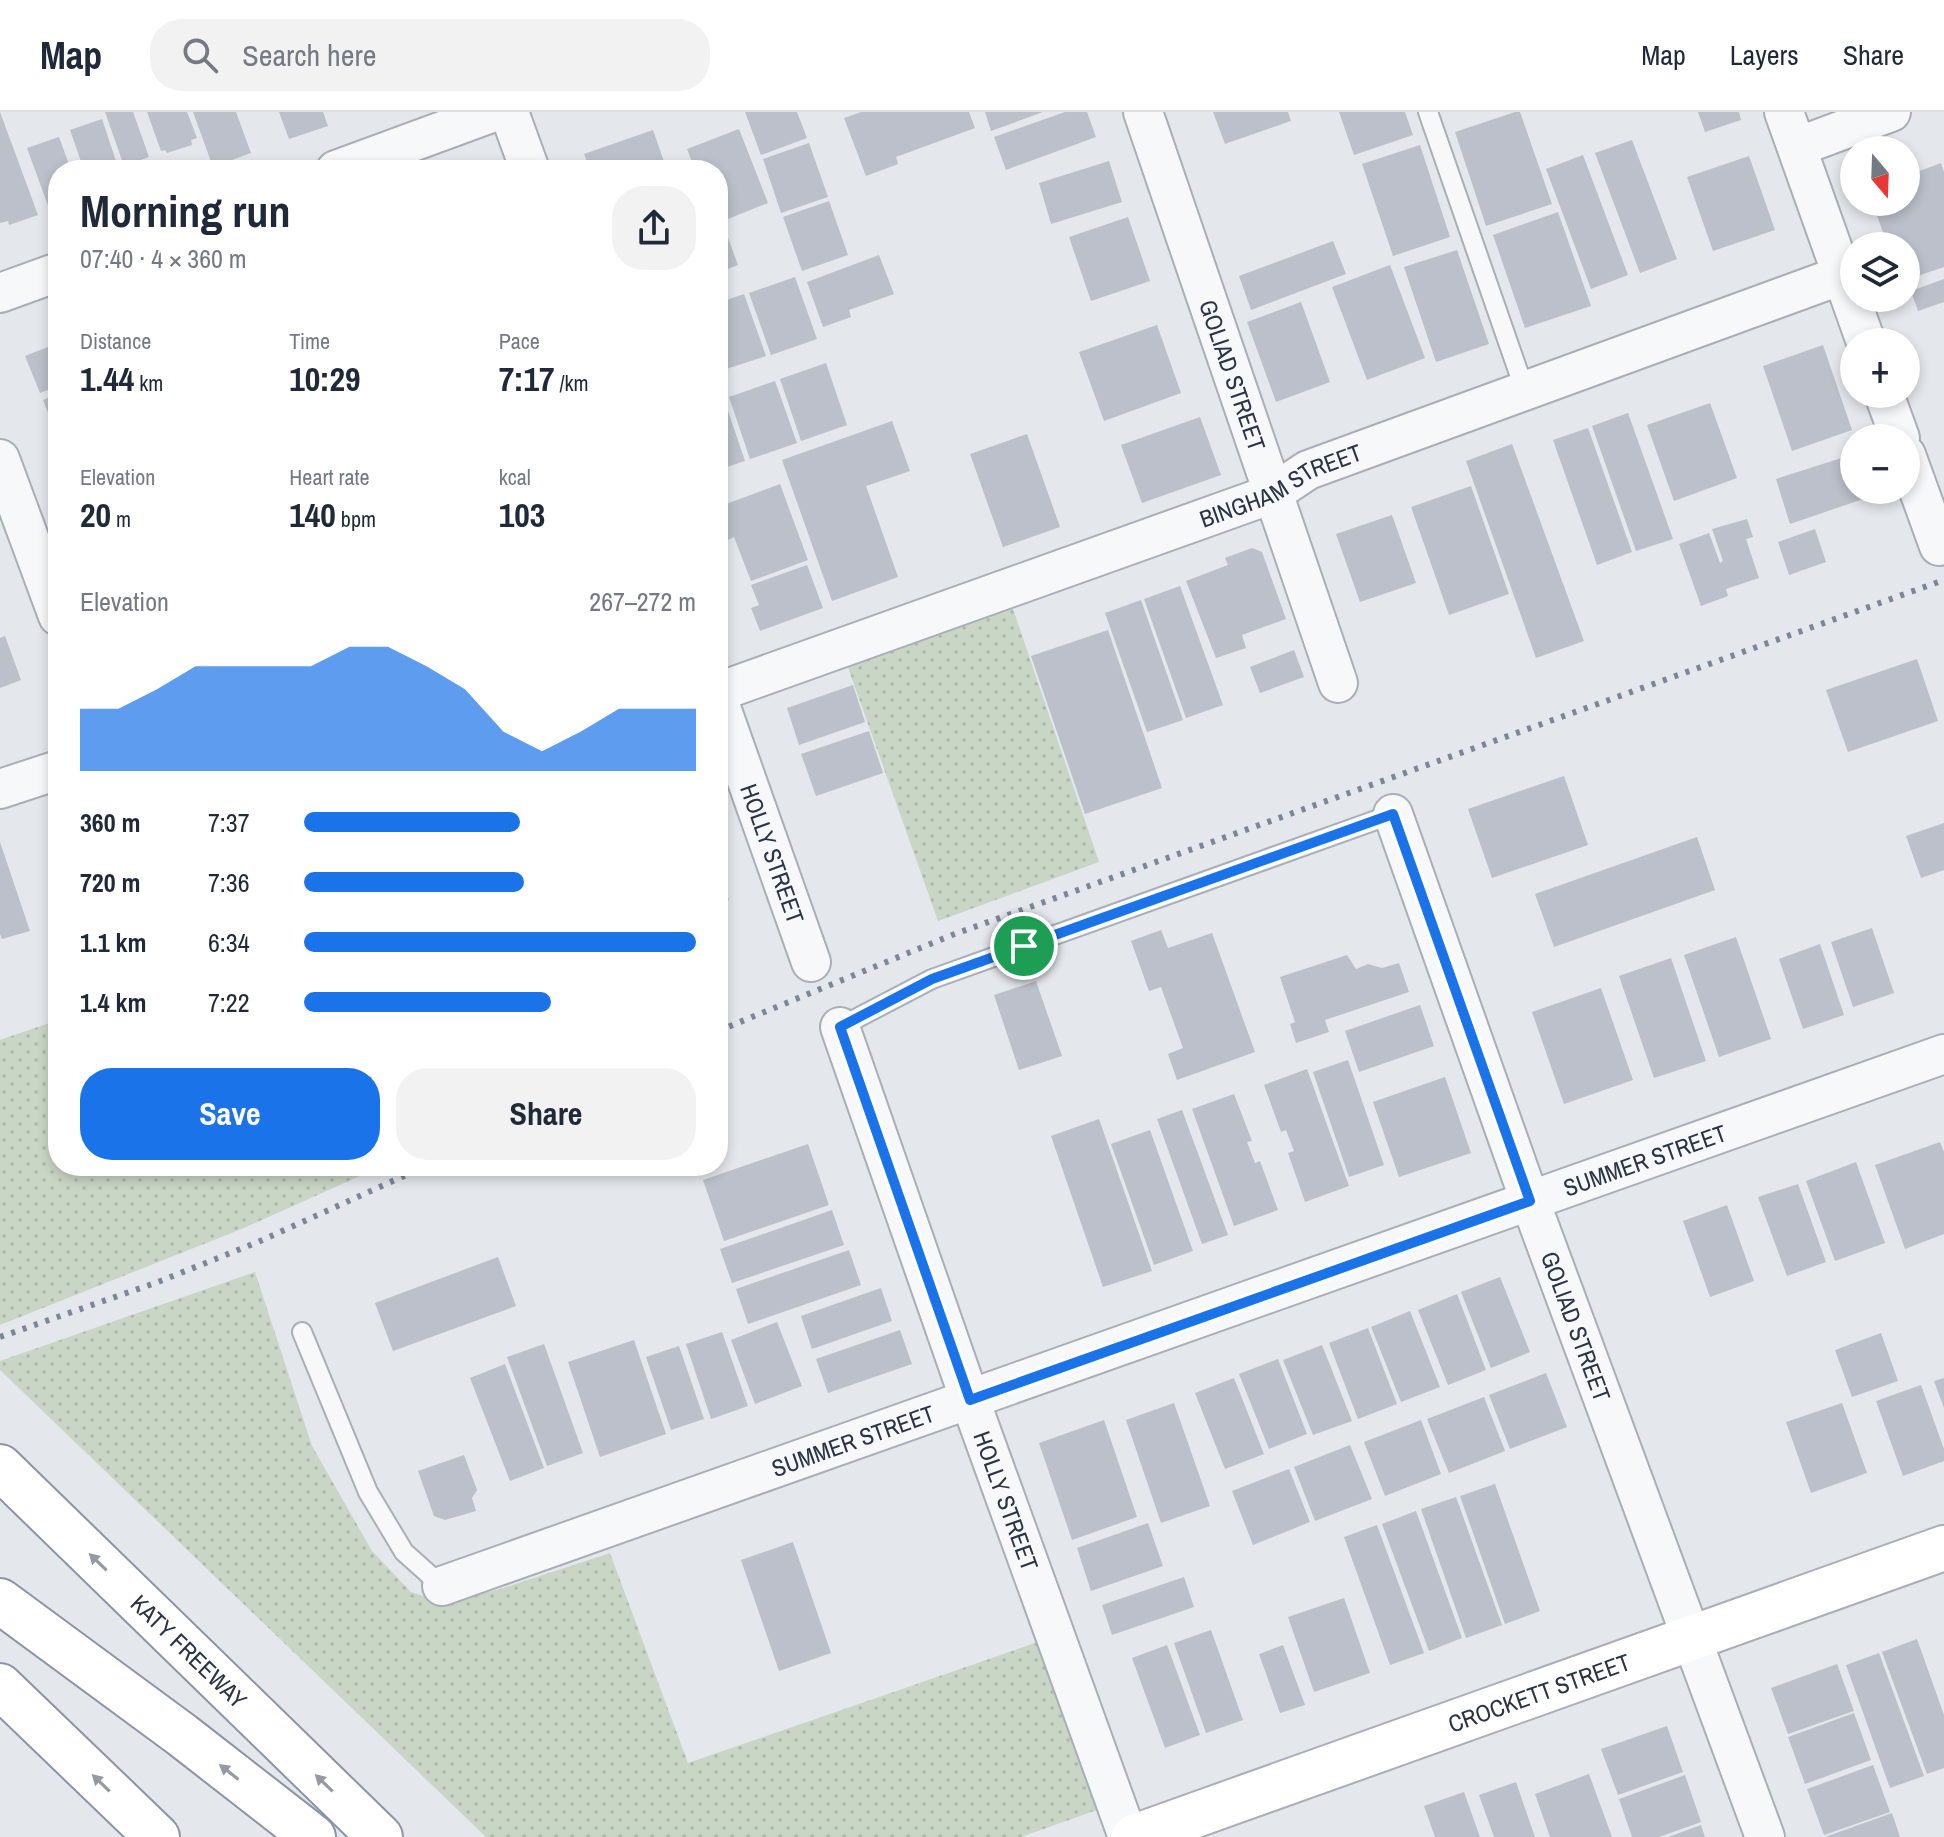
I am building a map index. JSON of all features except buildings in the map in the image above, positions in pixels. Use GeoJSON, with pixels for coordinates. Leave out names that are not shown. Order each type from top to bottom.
{"type":"FeatureCollection","features":[{"type":"Feature","properties":{"kind":"main road","name":"KATY FREEWAY"},"geometry":{"type":"LineString","coordinates":[[0,1467],[380,1837]]}},
{"type":"Feature","properties":{"kind":"main road","name":"CROCKETT STREET"},"geometry":{"type":"LineString","coordinates":[[1131,1837],[1944,1548]]}},
{"type":"Feature","properties":{"kind":"main road"},"geometry":{"type":"LineString","coordinates":[[0,1601],[182,1735],[313,1837]]}},
{"type":"Feature","properties":{"kind":"main road"},"geometry":{"type":"LineString","coordinates":[[0,1686],[157,1837]]}},
{"type":"Feature","properties":{"kind":"street"},"geometry":{"type":"LineString","coordinates":[[363,160],[494,112]]}},
{"type":"Feature","properties":{"kind":"street"},"geometry":{"type":"LineString","coordinates":[[509,112],[526,160]]}},
{"type":"Feature","properties":{"kind":"street","name":"GOLIAD STREET"},"geometry":{"type":"LineString","coordinates":[[1143,112],[1338,683]]}},
{"type":"Feature","properties":{"kind":"street"},"geometry":{"type":"LineString","coordinates":[[1784,112],[1840,269]]}},
{"type":"Feature","properties":{"kind":"street"},"geometry":{"type":"LineString","coordinates":[[1797,147],[1891,112]]}},
{"type":"Feature","properties":{"kind":"street"},"geometry":{"type":"LineString","coordinates":[[0,293],[48,276]]}},
{"type":"Feature","properties":{"kind":"street","name":"BINGHAM STREET"},"geometry":{"type":"LineString","coordinates":[[728,688],[1272,494],[1308,470],[1840,276]]}},
{"type":"Feature","properties":{"kind":"street"},"geometry":{"type":"LineString","coordinates":[[0,459],[48,589]]}},
{"type":"Feature","properties":{"kind":"street"},"geometry":{"type":"LineString","coordinates":[[1920,491],[1941,545]]}},
{"type":"Feature","properties":{"kind":"street","name":"HOLLY STREET"},"geometry":{"type":"LineString","coordinates":[[728,727],[811,962]]}},
{"type":"Feature","properties":{"kind":"street"},"geometry":{"type":"LineString","coordinates":[[0,789],[48,773]]}},
{"type":"Feature","properties":{"kind":"street","name":"GOLIAD STREET"},"geometry":{"type":"LineString","coordinates":[[1393,814],[1530,1201],[1765,1837]]}},
{"type":"Feature","properties":{"kind":"street","name":"HOLLY STREET"},"geometry":{"type":"LineString","coordinates":[[840,1027],[970,1400],[1131,1837]]}},
{"type":"Feature","properties":{"kind":"street","name":"SUMMER STREET"},"geometry":{"type":"LineString","coordinates":[[442,1586],[1944,1054]]}},
{"type":"Feature","properties":{"kind":"lane"},"geometry":{"type":"LineString","coordinates":[[1428,112],[1525,391]]}},
{"type":"Feature","properties":{"kind":"lane"},"geometry":{"type":"LineString","coordinates":[[840,1027],[932,979],[1393,814]]}},
{"type":"Feature","properties":{"kind":"lane"},"geometry":{"type":"LineString","coordinates":[[302,1332],[368,1492],[404,1552],[442,1586]]}},
{"type":"Feature","properties":{"kind":"green space"},"geometry":{"type":"Polygon","coordinates":[[[1010,600],[1099,862],[938,921],[845,659],[1010,600]]]}},
{"type":"Feature","properties":{"kind":"green space"},"geometry":{"type":"Polygon","coordinates":[[[48,1023],[48,1176],[360,1176],[244,1228],[0,1325],[0,1040],[48,1023]]]}},
{"type":"Feature","properties":{"kind":"green space"},"geometry":{"type":"Polygon","coordinates":[[[255,1272],[312,1446],[372,1551],[411,1592],[446,1603],[610,1553],[688,1763],[1038,1642],[1097,1810],[1021,1837],[486,1837],[0,1370],[0,1361],[255,1272]]]}},
{"type":"Feature","properties":{"kind":"railway"},"geometry":{"type":"LineString","coordinates":[[728,1027],[952,935],[1944,580]]}},
{"type":"Feature","properties":{"kind":"railway"},"geometry":{"type":"LineString","coordinates":[[0,1337],[158,1282],[258,1242],[404,1176]]}},
{"type":"Feature","properties":{"kind":"route"},"geometry":{"type":"LineString","coordinates":[[1393,814],[1530,1201],[970,1400],[840,1027],[932,979],[1024,946],[1393,814]]}}]}
